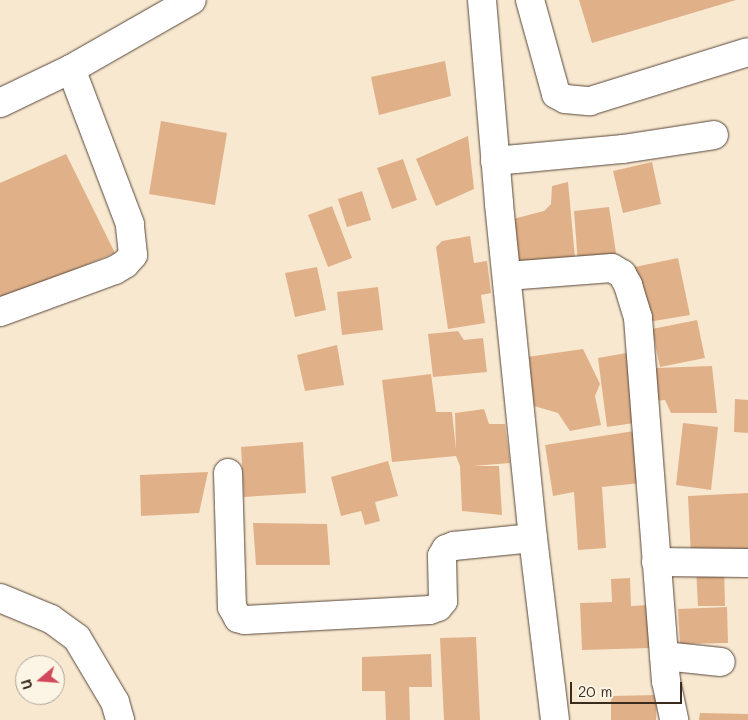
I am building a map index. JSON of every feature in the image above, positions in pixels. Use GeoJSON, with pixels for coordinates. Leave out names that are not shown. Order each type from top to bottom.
{"type":"FeatureCollection","features":[{"type":"Feature","properties":{"kind":"street"},"geometry":{"type":"LineString","coordinates":[[0,103],[71,69],[192,0]]}},
{"type":"Feature","properties":{"kind":"street"},"geometry":{"type":"LineString","coordinates":[[482,0],[495,161],[533,538],[555,720]]}},
{"type":"Feature","properties":{"kind":"street"},"geometry":{"type":"LineString","coordinates":[[530,0],[556,94],[565,99],[590,102],[748,52]]}},
{"type":"Feature","properties":{"kind":"street"},"geometry":{"type":"LineString","coordinates":[[0,312],[115,270],[125,264],[133,254],[130,224],[71,69]]}},
{"type":"Feature","properties":{"kind":"street"},"geometry":{"type":"LineString","coordinates":[[495,161],[623,149],[714,135]]}},
{"type":"Feature","properties":{"kind":"street"},"geometry":{"type":"LineString","coordinates":[[507,276],[612,268],[622,274],[628,285],[638,318],[666,681],[674,720]]}},
{"type":"Feature","properties":{"kind":"street"},"geometry":{"type":"LineString","coordinates":[[228,473],[232,608],[238,618],[245,620],[430,610],[438,607],[443,601],[442,556],[446,549],[454,546],[533,538]]}},
{"type":"Feature","properties":{"kind":"street"},"geometry":{"type":"LineString","coordinates":[[656,562],[748,563]]}},
{"type":"Feature","properties":{"kind":"street"},"geometry":{"type":"LineString","coordinates":[[0,598],[51,619],[77,638],[115,702],[120,720]]}},
{"type":"Feature","properties":{"kind":"street"},"geometry":{"type":"LineString","coordinates":[[664,656],[721,662]]}},
{"type":"Feature","properties":{"kind":"building"},"geometry":{"type":"Polygon","coordinates":[[[579,0],[736,0],[592,43],[579,0]]]}},
{"type":"Feature","properties":{"kind":"building"},"geometry":{"type":"Polygon","coordinates":[[[445,61],[451,96],[379,115],[371,77],[445,61]]]}},
{"type":"Feature","properties":{"kind":"building"},"geometry":{"type":"Polygon","coordinates":[[[161,121],[227,133],[215,205],[149,194],[161,121]]]}},
{"type":"Feature","properties":{"kind":"building"},"geometry":{"type":"Polygon","coordinates":[[[468,136],[474,189],[436,206],[416,159],[468,136]]]}},
{"type":"Feature","properties":{"kind":"building"},"geometry":{"type":"Polygon","coordinates":[[[66,154],[115,253],[0,300],[0,183],[66,154]]]}},
{"type":"Feature","properties":{"kind":"building"},"geometry":{"type":"Polygon","coordinates":[[[403,159],[417,200],[392,209],[377,168],[403,159]]]}},
{"type":"Feature","properties":{"kind":"building"},"geometry":{"type":"Polygon","coordinates":[[[652,162],[661,204],[623,213],[613,171],[652,162]]]}},
{"type":"Feature","properties":{"kind":"building"},"geometry":{"type":"Polygon","coordinates":[[[568,182],[575,258],[509,264],[505,221],[544,211],[551,204],[552,186],[568,182]]]}},
{"type":"Feature","properties":{"kind":"building"},"geometry":{"type":"Polygon","coordinates":[[[362,191],[371,220],[347,227],[338,199],[362,191]]]}},
{"type":"Feature","properties":{"kind":"building"},"geometry":{"type":"Polygon","coordinates":[[[332,206],[352,258],[328,267],[308,215],[332,206]]]}},
{"type":"Feature","properties":{"kind":"building"},"geometry":{"type":"Polygon","coordinates":[[[609,207],[618,266],[578,264],[574,211],[609,207]]]}},
{"type":"Feature","properties":{"kind":"building"},"geometry":{"type":"Polygon","coordinates":[[[470,236],[474,263],[487,261],[491,293],[481,295],[485,323],[448,329],[436,247],[442,241],[470,236]]]}},
{"type":"Feature","properties":{"kind":"building"},"geometry":{"type":"Polygon","coordinates":[[[678,258],[690,315],[642,323],[625,269],[678,258]]]}},
{"type":"Feature","properties":{"kind":"building"},"geometry":{"type":"Polygon","coordinates":[[[317,267],[326,310],[295,317],[285,273],[317,267]]]}},
{"type":"Feature","properties":{"kind":"building"},"geometry":{"type":"Polygon","coordinates":[[[378,287],[383,330],[342,335],[337,292],[378,287]]]}},
{"type":"Feature","properties":{"kind":"building"},"geometry":{"type":"Polygon","coordinates":[[[697,320],[705,358],[660,367],[652,329],[697,320]]]}},
{"type":"Feature","properties":{"kind":"building"},"geometry":{"type":"Polygon","coordinates":[[[458,331],[464,340],[483,338],[487,372],[433,377],[428,334],[458,331]]]}},
{"type":"Feature","properties":{"kind":"building"},"geometry":{"type":"Polygon","coordinates":[[[337,345],[344,385],[305,391],[297,355],[337,345]]]}},
{"type":"Feature","properties":{"kind":"building"},"geometry":{"type":"Polygon","coordinates":[[[583,349],[600,384],[595,396],[601,425],[570,431],[558,413],[534,406],[527,357],[583,349]]]}},
{"type":"Feature","properties":{"kind":"building"},"geometry":{"type":"Polygon","coordinates":[[[632,352],[641,422],[607,427],[598,358],[632,352]]]}},
{"type":"Feature","properties":{"kind":"building"},"geometry":{"type":"Polygon","coordinates":[[[712,366],[717,413],[671,413],[665,400],[654,401],[655,368],[712,366]]]}},
{"type":"Feature","properties":{"kind":"building"},"geometry":{"type":"Polygon","coordinates":[[[431,374],[436,412],[452,412],[456,450],[455,413],[484,409],[489,424],[505,424],[510,463],[473,466],[499,466],[502,515],[462,511],[460,466],[456,456],[392,462],[382,380],[431,374]]]}},
{"type":"Feature","properties":{"kind":"building"},"geometry":{"type":"Polygon","coordinates":[[[735,399],[748,400],[748,433],[734,432],[735,399]]]}},
{"type":"Feature","properties":{"kind":"building"},"geometry":{"type":"Polygon","coordinates":[[[683,423],[718,427],[711,490],[676,485],[683,423]]]}},
{"type":"Feature","properties":{"kind":"building"},"geometry":{"type":"Polygon","coordinates":[[[634,431],[641,483],[602,487],[606,548],[578,550],[574,492],[553,496],[545,445],[634,431]]]}},
{"type":"Feature","properties":{"kind":"building"},"geometry":{"type":"Polygon","coordinates":[[[303,442],[306,493],[244,497],[241,447],[303,442]]]}},
{"type":"Feature","properties":{"kind":"building"},"geometry":{"type":"Polygon","coordinates":[[[388,461],[398,496],[375,502],[380,521],[365,525],[361,511],[341,516],[331,477],[388,461]]]}},
{"type":"Feature","properties":{"kind":"building"},"geometry":{"type":"Polygon","coordinates":[[[208,472],[199,513],[141,516],[140,475],[208,472]]]}},
{"type":"Feature","properties":{"kind":"building"},"geometry":{"type":"Polygon","coordinates":[[[748,493],[748,554],[691,556],[688,496],[748,493]]]}},
{"type":"Feature","properties":{"kind":"building"},"geometry":{"type":"Polygon","coordinates":[[[253,523],[327,524],[330,565],[256,565],[253,523]]]}},
{"type":"Feature","properties":{"kind":"building"},"geometry":{"type":"Polygon","coordinates":[[[724,567],[725,606],[698,606],[696,568],[724,567]]]}},
{"type":"Feature","properties":{"kind":"building"},"geometry":{"type":"Polygon","coordinates":[[[630,578],[631,606],[649,605],[650,648],[582,650],[580,603],[612,602],[611,579],[630,578]]]}},
{"type":"Feature","properties":{"kind":"building"},"geometry":{"type":"Polygon","coordinates":[[[727,607],[728,643],[680,644],[678,609],[727,607]]]}},
{"type":"Feature","properties":{"kind":"building"},"geometry":{"type":"Polygon","coordinates":[[[476,637],[480,720],[444,720],[440,638],[476,637]]]}},
{"type":"Feature","properties":{"kind":"building"},"geometry":{"type":"Polygon","coordinates":[[[431,654],[432,687],[409,687],[410,720],[386,720],[385,691],[362,691],[362,657],[431,654]]]}},
{"type":"Feature","properties":{"kind":"building"},"geometry":{"type":"Polygon","coordinates":[[[657,695],[656,720],[611,720],[611,696],[657,695]]]}},
{"type":"Feature","properties":{"kind":"building"},"geometry":{"type":"Polygon","coordinates":[[[700,713],[748,714],[748,720],[699,720],[700,713]]]}}]}
